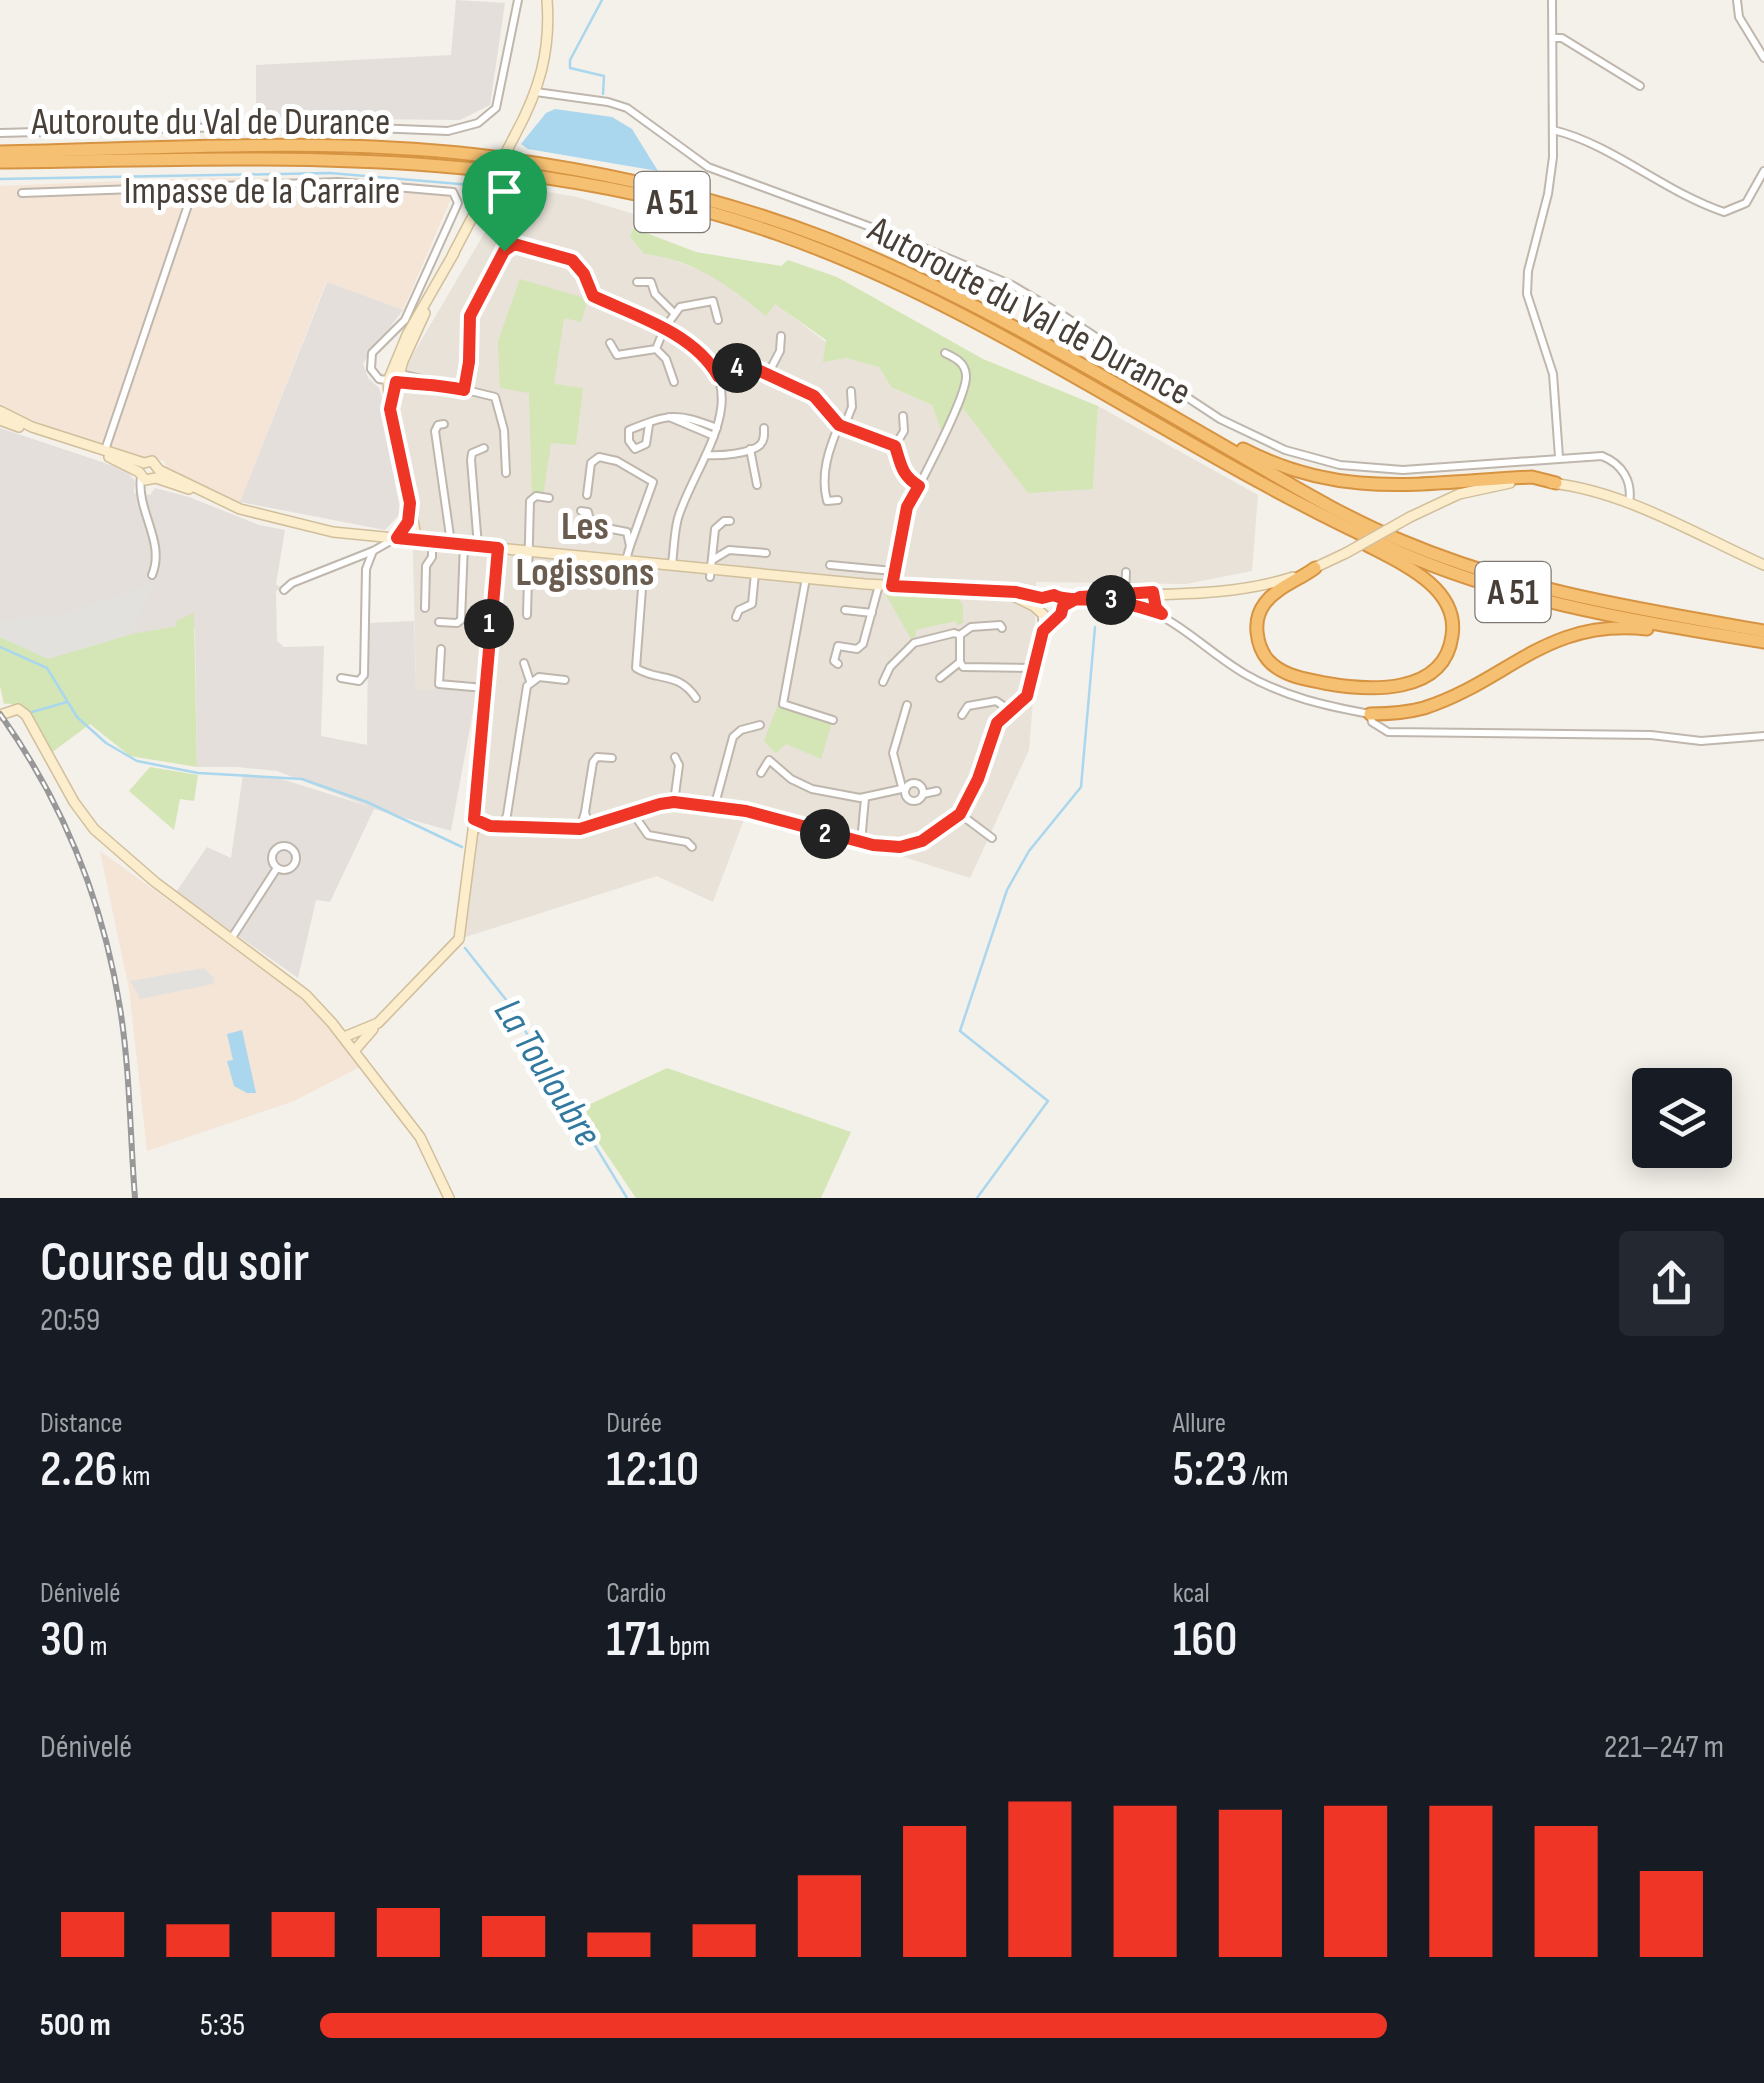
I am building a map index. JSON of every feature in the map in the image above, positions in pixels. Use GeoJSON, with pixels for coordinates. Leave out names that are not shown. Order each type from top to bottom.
{"type":"FeatureCollection","features":[{"type":"Feature","properties":{"kind":"highway","name":"Autoroute du Val de Durance"},"geometry":{"type":"LineString","coordinates":[[0,152],[366,148],[473,155],[562,167],[698,197],[880,262],[1000,319],[1282,480],[1398,540],[1542,590],[1764,630]]}},
{"type":"Feature","properties":{"kind":"highway","name":"Autoroute du Val de Durance"},"geometry":{"type":"LineString","coordinates":[[0,162],[278,158],[430,162],[570,180],[696,208],[776,233],[936,300],[1042,355],[1279,491],[1404,554],[1529,597],[1764,644]]}},
{"type":"Feature","properties":{"kind":"highway"},"geometry":{"type":"LineString","coordinates":[[1000,319],[1047,340],[1254,455],[1316,478],[1394,486],[1532,476],[1556,484]]}},
{"type":"Feature","properties":{"kind":"highway"},"geometry":{"type":"LineString","coordinates":[[1279,491],[1312,516],[1430,583],[1450,612],[1453,628],[1448,652],[1425,676],[1391,687],[1334,685],[1282,671],[1263,652],[1257,634],[1258,616],[1271,596],[1315,568]]}},
{"type":"Feature","properties":{"kind":"highway"},"geometry":{"type":"LineString","coordinates":[[1370,714],[1424,708],[1454,696],[1535,649],[1593,630],[1643,629],[1764,644]]}},
{"type":"Feature","properties":{"kind":"main road"},"geometry":{"type":"LineString","coordinates":[[394,377],[536,92],[546,58],[548,0]]}},
{"type":"Feature","properties":{"kind":"main road"},"geometry":{"type":"LineString","coordinates":[[417,540],[390,409],[394,377],[406,334],[454,252]]}},
{"type":"Feature","properties":{"kind":"main road"},"geometry":{"type":"LineString","coordinates":[[0,411],[32,427],[105,450],[141,470]]}},
{"type":"Feature","properties":{"kind":"main road"},"geometry":{"type":"LineString","coordinates":[[0,420],[240,508],[302,526],[879,585],[1042,598],[1054,595],[1062,603]]}},
{"type":"Feature","properties":{"kind":"main road"},"geometry":{"type":"LineString","coordinates":[[141,470],[152,462],[156,476]]}},
{"type":"Feature","properties":{"kind":"main road"},"geometry":{"type":"LineString","coordinates":[[1004,592],[1054,619],[1062,603],[1080,597],[1239,591],[1315,568],[1446,499],[1518,482],[1594,491],[1764,565]]}},
{"type":"Feature","properties":{"kind":"main road"},"geometry":{"type":"LineString","coordinates":[[397,538],[408,522],[410,503]]}},
{"type":"Feature","properties":{"kind":"main road"},"geometry":{"type":"LineString","coordinates":[[354,1049],[459,939],[498,548]]}},
{"type":"Feature","properties":{"kind":"main road"},"geometry":{"type":"LineString","coordinates":[[1041,613],[1042,598]]}},
{"type":"Feature","properties":{"kind":"main road"},"geometry":{"type":"LineString","coordinates":[[0,714],[18,709],[26,715],[74,802],[94,829],[154,882],[306,994],[354,1049],[420,1137],[448,1198]]}},
{"type":"Feature","properties":{"kind":"main road"},"geometry":{"type":"LineString","coordinates":[[344,1037],[378,1023]]}},
{"type":"Feature","properties":{"kind":"street"},"geometry":{"type":"LineString","coordinates":[[0,133],[302,125],[458,130],[486,119],[496,108],[518,0]]}},
{"type":"Feature","properties":{"kind":"street"},"geometry":{"type":"LineString","coordinates":[[1552,0],[1554,130],[1548,194],[1528,271],[1527,294],[1552,374],[1559,457]]}},
{"type":"Feature","properties":{"kind":"street"},"geometry":{"type":"LineString","coordinates":[[1737,0],[1739,17],[1764,58]]}},
{"type":"Feature","properties":{"kind":"street"},"geometry":{"type":"LineString","coordinates":[[1553,38],[1562,38],[1640,86]]}},
{"type":"Feature","properties":{"kind":"street"},"geometry":{"type":"LineString","coordinates":[[536,92],[627,108],[708,167],[898,237],[1012,285],[1220,419],[1285,450],[1340,465],[1403,470],[1588,454],[1610,459],[1626,477],[1631,494],[1629,504]]}},
{"type":"Feature","properties":{"kind":"street"},"geometry":{"type":"LineString","coordinates":[[1554,130],[1573,134],[1676,194],[1724,212],[1746,203],[1764,171]]}},
{"type":"Feature","properties":{"kind":"street","name":"Impasse de la Carraire"},"geometry":{"type":"LineString","coordinates":[[22,194],[338,182],[456,194],[458,203],[405,320],[372,353],[374,375],[394,377]]}},
{"type":"Feature","properties":{"kind":"street"},"geometry":{"type":"LineString","coordinates":[[105,450],[188,208],[190,186]]}},
{"type":"Feature","properties":{"kind":"street"},"geometry":{"type":"LineString","coordinates":[[464,390],[470,316],[507,246],[514,244],[572,260],[593,296],[692,345],[718,376],[722,410],[678,518],[672,564]]}},
{"type":"Feature","properties":{"kind":"street"},"geometry":{"type":"LineString","coordinates":[[637,282],[652,282],[655,294],[674,312]]}},
{"type":"Feature","properties":{"kind":"street"},"geometry":{"type":"LineString","coordinates":[[656,349],[680,307],[713,301],[718,320]]}},
{"type":"Feature","properties":{"kind":"street"},"geometry":{"type":"LineString","coordinates":[[768,374],[780,351],[781,336]]}},
{"type":"Feature","properties":{"kind":"street"},"geometry":{"type":"LineString","coordinates":[[610,343],[617,355],[656,349]]}},
{"type":"Feature","properties":{"kind":"street"},"geometry":{"type":"LineString","coordinates":[[656,349],[666,359],[674,382]]}},
{"type":"Feature","properties":{"kind":"street"},"geometry":{"type":"LineString","coordinates":[[892,586],[907,507],[966,386],[964,367],[945,353]]}},
{"type":"Feature","properties":{"kind":"street"},"geometry":{"type":"LineString","coordinates":[[718,376],[741,367],[768,374],[814,396],[842,426],[895,446]]}},
{"type":"Feature","properties":{"kind":"street"},"geometry":{"type":"LineString","coordinates":[[394,377],[491,395],[498,400],[506,473]]}},
{"type":"Feature","properties":{"kind":"street"},"geometry":{"type":"LineString","coordinates":[[838,500],[827,500],[824,488],[828,454],[852,407],[850,390]]}},
{"type":"Feature","properties":{"kind":"street"},"geometry":{"type":"LineString","coordinates":[[649,425],[668,416],[715,432]]}},
{"type":"Feature","properties":{"kind":"street"},"geometry":{"type":"LineString","coordinates":[[903,416],[904,431],[895,446],[902,471],[919,486]]}},
{"type":"Feature","properties":{"kind":"street"},"geometry":{"type":"LineString","coordinates":[[444,424],[435,431],[451,543]]}},
{"type":"Feature","properties":{"kind":"street"},"geometry":{"type":"LineString","coordinates":[[706,455],[761,444],[764,428]]}},
{"type":"Feature","properties":{"kind":"street"},"geometry":{"type":"LineString","coordinates":[[478,546],[472,452],[484,448]]}},
{"type":"Feature","properties":{"kind":"street"},"geometry":{"type":"LineString","coordinates":[[750,449],[757,485]]}},
{"type":"Feature","properties":{"kind":"street"},"geometry":{"type":"LineString","coordinates":[[587,495],[592,464],[599,458],[617,461],[653,482],[626,560]]}},
{"type":"Feature","properties":{"kind":"street"},"geometry":{"type":"LineString","coordinates":[[141,470],[141,500],[157,551],[152,575]]}},
{"type":"Feature","properties":{"kind":"street"},"geometry":{"type":"LineString","coordinates":[[141,500],[156,476]]}},
{"type":"Feature","properties":{"kind":"street"},"geometry":{"type":"LineString","coordinates":[[527,615],[530,500],[536,496],[549,498]]}},
{"type":"Feature","properties":{"kind":"street"},"geometry":{"type":"LineString","coordinates":[[580,512],[588,512],[591,525],[624,528],[630,546]]}},
{"type":"Feature","properties":{"kind":"street"},"geometry":{"type":"LineString","coordinates":[[711,568],[715,529],[730,521]]}},
{"type":"Feature","properties":{"kind":"street"},"geometry":{"type":"LineString","coordinates":[[284,590],[292,583],[397,538]]}},
{"type":"Feature","properties":{"kind":"street"},"geometry":{"type":"LineString","coordinates":[[425,608],[426,566],[432,556],[432,541]]}},
{"type":"Feature","properties":{"kind":"street"},"geometry":{"type":"LineString","coordinates":[[439,622],[461,620],[464,544]]}},
{"type":"Feature","properties":{"kind":"street"},"geometry":{"type":"LineString","coordinates":[[711,568],[730,550],[766,553]]}},
{"type":"Feature","properties":{"kind":"street"},"geometry":{"type":"LineString","coordinates":[[341,678],[358,680],[364,675],[366,569],[372,551]]}},
{"type":"Feature","properties":{"kind":"street"},"geometry":{"type":"LineString","coordinates":[[644,562],[636,668],[677,679],[696,698]]}},
{"type":"Feature","properties":{"kind":"street"},"geometry":{"type":"LineString","coordinates":[[830,565],[893,570]]}},
{"type":"Feature","properties":{"kind":"street"},"geometry":{"type":"LineString","coordinates":[[1126,572],[1126,594]]}},
{"type":"Feature","properties":{"kind":"street"},"geometry":{"type":"LineString","coordinates":[[736,617],[739,610],[752,604],[755,573]]}},
{"type":"Feature","properties":{"kind":"street"},"geometry":{"type":"LineString","coordinates":[[806,578],[783,704],[832,720]]}},
{"type":"Feature","properties":{"kind":"street"},"geometry":{"type":"LineString","coordinates":[[838,664],[834,660],[838,646],[857,649],[864,644],[879,585]]}},
{"type":"Feature","properties":{"kind":"street"},"geometry":{"type":"LineString","coordinates":[[1152,592],[1162,614],[1242,672],[1282,694],[1370,714],[1372,722],[1383,730],[1651,735],[1701,741],[1764,736]]}},
{"type":"Feature","properties":{"kind":"street"},"geometry":{"type":"LineString","coordinates":[[1080,597],[1117,601],[1162,614]]}},
{"type":"Feature","properties":{"kind":"street"},"geometry":{"type":"LineString","coordinates":[[845,610],[872,613]]}},
{"type":"Feature","properties":{"kind":"street"},"geometry":{"type":"LineString","coordinates":[[473,824],[580,829],[674,802],[746,811],[861,842],[912,845],[960,814],[978,779],[997,723],[1027,696],[1043,631],[1041,613]]}},
{"type":"Feature","properties":{"kind":"street"},"geometry":{"type":"LineString","coordinates":[[1043,631],[1054,619]]}},
{"type":"Feature","properties":{"kind":"street"},"geometry":{"type":"LineString","coordinates":[[960,636],[971,628],[1002,628]]}},
{"type":"Feature","properties":{"kind":"street"},"geometry":{"type":"LineString","coordinates":[[883,682],[890,667],[914,643],[954,632],[960,636]]}},
{"type":"Feature","properties":{"kind":"street"},"geometry":{"type":"LineString","coordinates":[[960,636],[960,662],[967,669],[1034,668]]}},
{"type":"Feature","properties":{"kind":"street"},"geometry":{"type":"LineString","coordinates":[[442,649],[440,684],[484,688]]}},
{"type":"Feature","properties":{"kind":"street"},"geometry":{"type":"LineString","coordinates":[[940,678],[960,662]]}},
{"type":"Feature","properties":{"kind":"street"},"geometry":{"type":"LineString","coordinates":[[502,826],[530,681],[524,663]]}},
{"type":"Feature","properties":{"kind":"street"},"geometry":{"type":"LineString","coordinates":[[530,681],[539,677],[566,680]]}},
{"type":"Feature","properties":{"kind":"street"},"geometry":{"type":"LineString","coordinates":[[962,715],[968,706],[996,702],[1012,711]]}},
{"type":"Feature","properties":{"kind":"street"},"geometry":{"type":"LineString","coordinates":[[906,704],[893,753],[906,796],[918,800],[923,794],[937,791]]}},
{"type":"Feature","properties":{"kind":"street"},"geometry":{"type":"LineString","coordinates":[[714,808],[733,738],[742,730],[760,726]]}},
{"type":"Feature","properties":{"kind":"street"},"geometry":{"type":"LineString","coordinates":[[580,829],[592,762],[597,757],[612,758]]}},
{"type":"Feature","properties":{"kind":"street"},"geometry":{"type":"LineString","coordinates":[[674,802],[678,765],[675,758]]}},
{"type":"Feature","properties":{"kind":"street"},"geometry":{"type":"LineString","coordinates":[[761,773],[764,762],[769,760],[791,780],[812,789],[865,798],[917,784],[923,794]]}},
{"type":"Feature","properties":{"kind":"street"},"geometry":{"type":"LineString","coordinates":[[861,842],[865,798]]}},
{"type":"Feature","properties":{"kind":"street"},"geometry":{"type":"LineString","coordinates":[[585,812],[589,827]]}},
{"type":"Feature","properties":{"kind":"street"},"geometry":{"type":"LineString","coordinates":[[632,812],[648,835],[687,842],[692,848]]}},
{"type":"Feature","properties":{"kind":"street"},"geometry":{"type":"LineString","coordinates":[[960,814],[992,838]]}},
{"type":"Feature","properties":{"kind":"street"},"geometry":{"type":"LineString","coordinates":[[507,815],[512,827]]}},
{"type":"Feature","properties":{"kind":"street"},"geometry":{"type":"LineString","coordinates":[[230,938],[277,868]]}},
{"type":"Feature","properties":{"kind":"shaded area"},"geometry":{"type":"Polygon","coordinates":[[[456,0],[505,3],[490,105],[460,120],[256,118],[256,65],[451,55],[456,0]]]}},
{"type":"Feature","properties":{"kind":"shaded area"},"geometry":{"type":"Polygon","coordinates":[[[201,178],[360,178],[456,187],[403,310],[326,282],[240,502],[167,468],[164,461],[150,456],[142,459],[32,424],[0,406],[0,186],[201,178]]]}},
{"type":"Feature","properties":{"kind":"shaded area"},"geometry":{"type":"Polygon","coordinates":[[[512,186],[577,197],[637,215],[630,237],[644,254],[712,274],[766,315],[775,303],[846,358],[879,367],[891,387],[932,405],[945,438],[962,407],[1093,489],[1098,406],[1258,495],[1252,571],[1186,584],[1036,582],[1035,634],[1022,693],[1033,701],[1029,750],[970,878],[844,838],[746,814],[713,902],[657,876],[459,939],[481,812],[488,687],[416,690],[413,554],[393,403],[405,368],[512,186]]]}},
{"type":"Feature","properties":{"kind":"shaded area"},"geometry":{"type":"Polygon","coordinates":[[[327,282],[403,310],[363,363],[382,398],[383,424],[401,513],[385,530],[240,502],[327,282]]]}},
{"type":"Feature","properties":{"kind":"shaded area"},"geometry":{"type":"Polygon","coordinates":[[[0,428],[126,470],[135,481],[134,493],[150,495],[155,488],[259,525],[285,530],[276,584],[282,589],[276,591],[277,641],[284,647],[324,646],[321,736],[367,745],[368,623],[414,621],[416,690],[475,687],[451,831],[374,809],[330,902],[316,900],[298,978],[176,892],[207,847],[231,858],[243,774],[278,778],[371,807],[277,771],[197,767],[195,629],[177,626],[131,635],[48,659],[0,637],[0,428]]]}},
{"type":"Feature","properties":{"kind":"shaded area"},"geometry":{"type":"Polygon","coordinates":[[[152,586],[132,634],[48,659],[0,637],[0,622],[44,614],[52,618],[152,586]]]}},
{"type":"Feature","properties":{"kind":"shaded area"},"geometry":{"type":"Polygon","coordinates":[[[100,851],[293,990],[339,1038],[360,1067],[294,1101],[147,1151],[129,989],[100,851]]]}},
{"type":"Feature","properties":{"kind":"shaded area"},"geometry":{"type":"Polygon","coordinates":[[[204,968],[214,978],[213,984],[140,999],[130,981],[204,968]]]}},
{"type":"Feature","properties":{"kind":"green space"},"geometry":{"type":"Polygon","coordinates":[[[633,228],[696,252],[781,266],[788,260],[837,277],[983,359],[1098,406],[1093,489],[1028,493],[963,408],[945,440],[932,405],[891,387],[879,367],[846,358],[823,362],[826,340],[775,304],[766,316],[695,268],[644,254],[630,237],[633,228]]]}},
{"type":"Feature","properties":{"kind":"green space"},"geometry":{"type":"Polygon","coordinates":[[[520,279],[588,299],[581,322],[564,318],[554,384],[583,388],[576,445],[551,443],[543,495],[532,494],[529,393],[500,388],[498,341],[520,279]]]}},
{"type":"Feature","properties":{"kind":"green space"},"geometry":{"type":"Polygon","coordinates":[[[884,591],[957,597],[963,605],[963,623],[915,630],[916,636],[911,639],[884,591]]]}},
{"type":"Feature","properties":{"kind":"green space"},"geometry":{"type":"Polygon","coordinates":[[[194,613],[197,767],[130,756],[90,724],[51,753],[27,713],[4,704],[0,637],[48,658],[132,634],[177,626],[176,621],[194,613]]]}},
{"type":"Feature","properties":{"kind":"green space"},"geometry":{"type":"Polygon","coordinates":[[[779,702],[832,722],[821,759],[786,744],[776,753],[764,741],[779,702]]]}},
{"type":"Feature","properties":{"kind":"green space"},"geometry":{"type":"Polygon","coordinates":[[[150,767],[198,775],[194,801],[180,799],[174,830],[129,791],[150,767]]]}},
{"type":"Feature","properties":{"kind":"green space"},"geometry":{"type":"Polygon","coordinates":[[[667,1068],[851,1132],[821,1198],[636,1198],[588,1127],[582,1108],[667,1068]]]}},
{"type":"Feature","properties":{"kind":"water"},"geometry":{"type":"Polygon","coordinates":[[[555,109],[612,117],[632,129],[658,171],[528,149],[521,144],[546,113],[555,109]]]}},
{"type":"Feature","properties":{"kind":"water"},"geometry":{"type":"Polygon","coordinates":[[[242,1030],[256,1093],[234,1086],[227,1061],[233,1060],[227,1034],[242,1030]]]}},
{"type":"Feature","properties":{"kind":"waterway"},"geometry":{"type":"LineString","coordinates":[[602,0],[570,60],[570,68],[604,76],[603,94]]}},
{"type":"Feature","properties":{"kind":"waterway"},"geometry":{"type":"LineString","coordinates":[[0,179],[330,173],[471,185]]}},
{"type":"Feature","properties":{"kind":"waterway"},"geometry":{"type":"LineString","coordinates":[[977,1198],[1048,1101],[960,1031],[1007,890],[1029,851],[1081,787],[1095,627]]}},
{"type":"Feature","properties":{"kind":"waterway","name":"La Touloubre"},"geometry":{"type":"LineString","coordinates":[[0,647],[47,668],[77,717],[106,743],[137,761],[198,773],[302,779],[367,802],[462,847]]}},
{"type":"Feature","properties":{"kind":"waterway"},"geometry":{"type":"LineString","coordinates":[[32,712],[67,702]]}},
{"type":"Feature","properties":{"kind":"waterway","name":"La Touloubre"},"geometry":{"type":"LineString","coordinates":[[465,948],[507,1001],[627,1198]]}},
{"type":"Feature","properties":{"kind":"railway"},"geometry":{"type":"LineString","coordinates":[[0,714],[61,817],[103,929],[123,1031],[135,1198]]}},
{"type":"Feature","properties":{"kind":"district","name":"Les Logissons"},"geometry":{"type":"Point","coordinates":[585,548]}},
{"type":"Feature","properties":{"kind":"route"},"geometry":{"type":"LineString","coordinates":[[504,251],[470,316],[464,390],[425,381],[396,382],[390,409],[410,503],[408,522],[397,538],[498,548],[474,819],[490,826],[580,829],[674,802],[746,811],[873,845],[912,845],[932,836],[960,814],[978,779],[997,723],[1027,696],[1043,631],[1061,614],[1063,606],[1080,597],[1153,592],[1156,608],[1162,614],[1117,601],[1080,597],[1042,598],[1016,592],[892,586],[907,507],[919,486],[902,471],[895,446],[839,425],[814,396],[758,370],[741,367],[718,376],[692,345],[593,296],[584,274],[572,260],[514,244],[504,251]]}}]}
